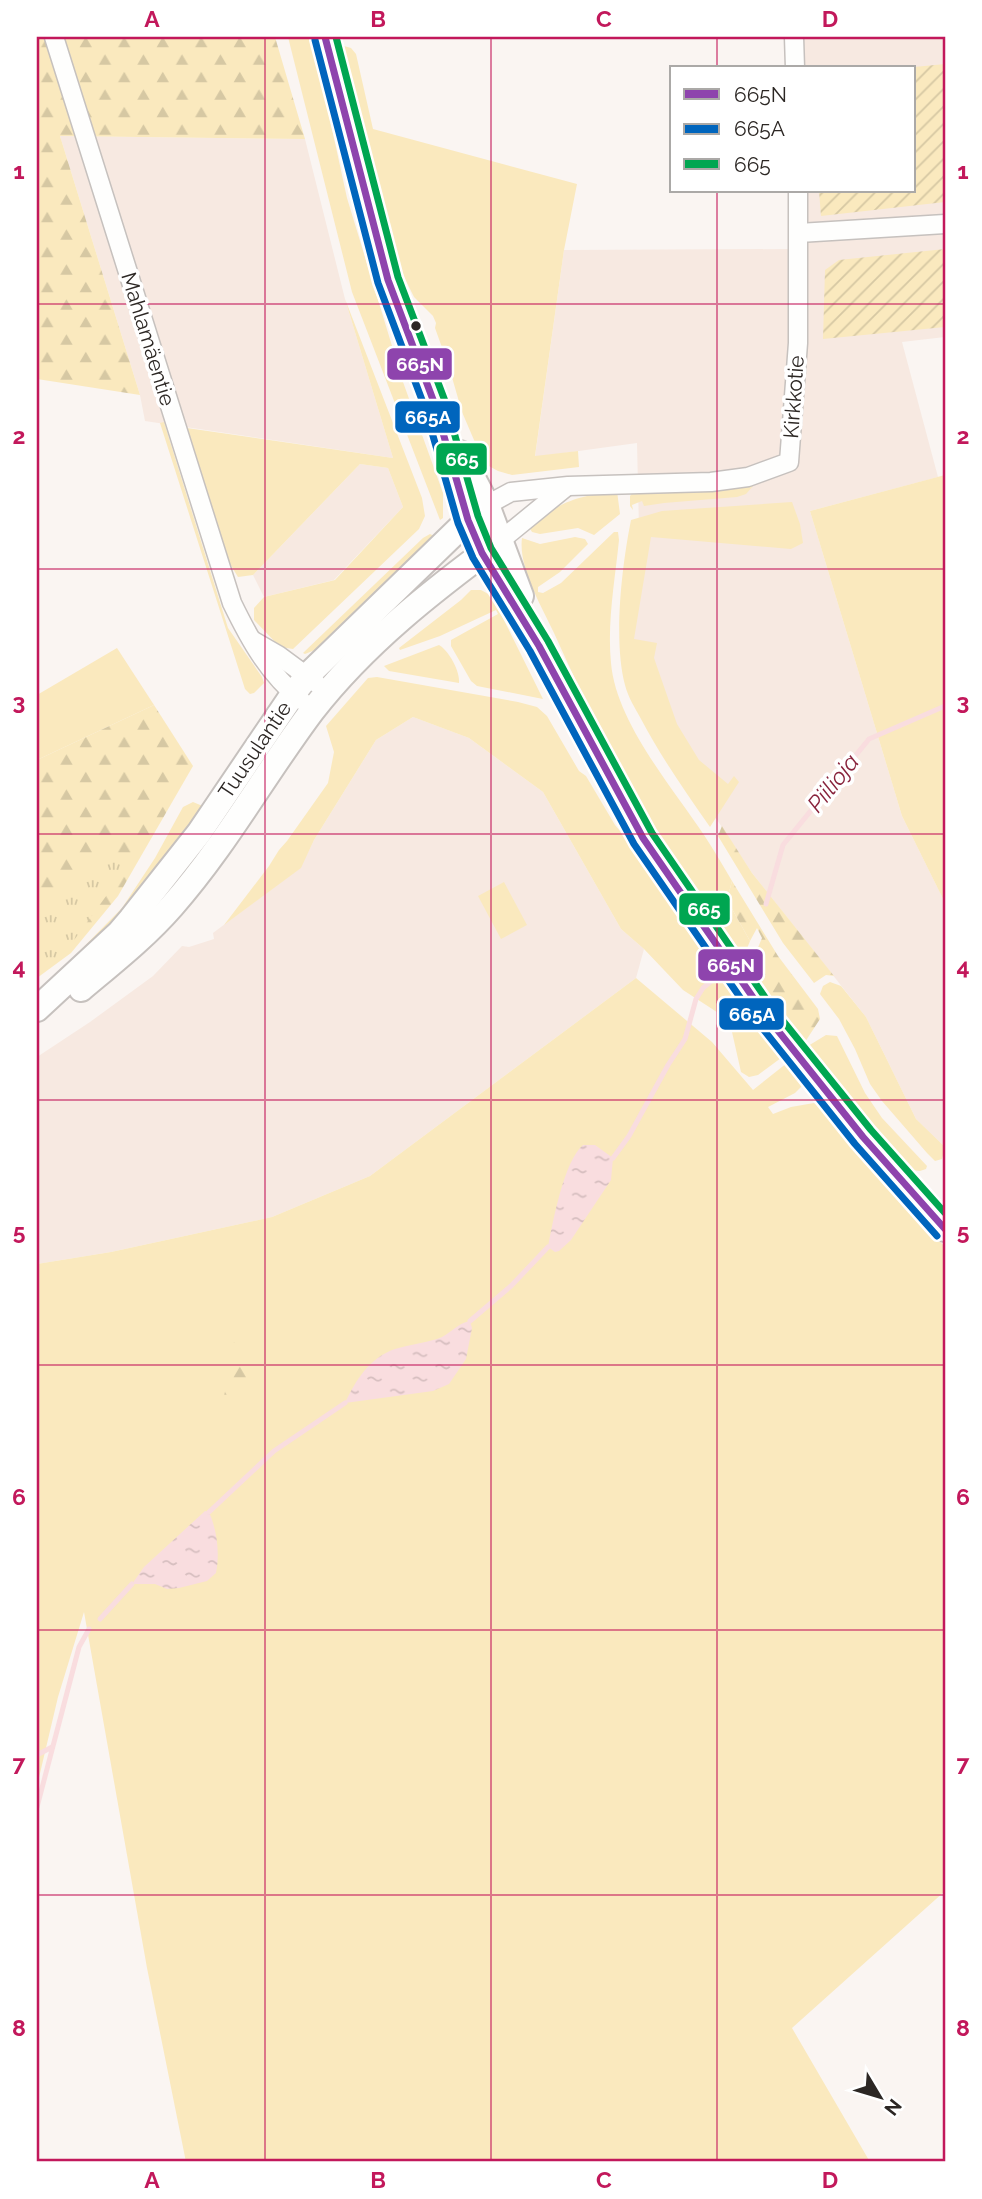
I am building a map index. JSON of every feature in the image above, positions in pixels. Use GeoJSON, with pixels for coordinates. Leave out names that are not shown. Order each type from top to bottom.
{"type":"FeatureCollection","features":[{"type":"Feature","properties":{"kind":"main road"},"geometry":{"type":"LineString","coordinates":[[325,37],[388,280],[477,512],[539,646],[643,838],[763,1012],[863,1137],[945,1229]]}},
{"type":"Feature","properties":{"kind":"main road","name":"Tuusulantie"},"geometry":{"type":"LineString","coordinates":[[37,1009],[131,919],[199,833],[300,685],[477,512]]}},
{"type":"Feature","properties":{"kind":"main road","name":"Tuusulantie"},"geometry":{"type":"LineString","coordinates":[[37,1023],[52,1014],[135,944],[172,906],[211,856],[320,702],[363,654],[410,609],[492,546]]}},
{"type":"Feature","properties":{"kind":"street","name":"Mahlamäentie"},"geometry":{"type":"LineString","coordinates":[[54,37],[228,590],[249,638],[320,702]]}},
{"type":"Feature","properties":{"kind":"street"},"geometry":{"type":"LineString","coordinates":[[794,37],[795,66]]}},
{"type":"Feature","properties":{"kind":"street","name":"Kirkkotie"},"geometry":{"type":"LineString","coordinates":[[477,512],[511,492],[568,486],[711,482],[748,477],[789,462],[798,343],[798,192]]}},
{"type":"Feature","properties":{"kind":"street"},"geometry":{"type":"LineString","coordinates":[[799,233],[945,224]]}},
{"type":"Feature","properties":{"kind":"street"},"geometry":{"type":"LineString","coordinates":[[492,546],[568,486]]}},
{"type":"Feature","properties":{"kind":"shaded area"},"geometry":{"type":"Polygon","coordinates":[[[787,37],[945,37],[945,337],[902,342],[938,477],[810,511],[902,816],[945,903],[945,1147],[916,1119],[866,1017],[752,873],[641,704],[624,633],[639,529],[637,443],[535,457],[564,250],[791,249],[790,192],[916,192],[916,66],[788,66],[787,37]]]}},
{"type":"Feature","properties":{"kind":"shaded area"},"geometry":{"type":"Polygon","coordinates":[[[60,136],[305,139],[345,299],[393,458],[145,421],[140,395],[60,136]]]}},
{"type":"Feature","properties":{"kind":"shaded area"},"geometry":{"type":"Polygon","coordinates":[[[360,464],[388,468],[403,507],[334,580],[264,597],[253,575],[360,464]]]}},
{"type":"Feature","properties":{"kind":"shaded area"},"geometry":{"type":"Polygon","coordinates":[[[413,717],[469,738],[543,792],[621,929],[644,949],[636,978],[370,1176],[272,1217],[111,1252],[37,1264],[37,1057],[153,976],[182,946],[189,947],[214,939],[213,933],[300,868],[314,840],[376,740],[413,717]]]}},
{"type":"Feature","properties":{"kind":"green space"},"geometry":{"type":"Polygon","coordinates":[[[37,37],[275,37],[305,139],[60,136],[140,395],[37,379],[37,37]]]}},
{"type":"Feature","properties":{"kind":"green space"},"geometry":{"type":"Polygon","coordinates":[[[288,37],[312,37],[347,198],[403,382],[443,493],[443,518],[440,520],[352,292],[288,37]]]}},
{"type":"Feature","properties":{"kind":"green space"},"geometry":{"type":"Polygon","coordinates":[[[344,46],[351,48],[356,54],[373,129],[577,184],[564,250],[535,456],[578,451],[579,467],[512,475],[487,465],[480,454],[462,412],[433,316],[414,297],[397,263],[376,196],[341,53],[344,46]]]}},
{"type":"Feature","properties":{"kind":"green space"},"geometry":{"type":"Polygon","coordinates":[[[945,64],[945,202],[821,216],[819,192],[916,192],[916,67],[945,64]]]}},
{"type":"Feature","properties":{"kind":"green space"},"geometry":{"type":"Polygon","coordinates":[[[945,249],[945,327],[823,339],[825,270],[839,260],[945,249]]]}},
{"type":"Feature","properties":{"kind":"green space"},"geometry":{"type":"Polygon","coordinates":[[[345,299],[422,498],[425,516],[419,529],[293,649],[280,647],[254,620],[254,608],[264,597],[335,580],[403,507],[388,468],[360,464],[253,575],[238,577],[230,564],[187,428],[393,458],[345,299]]]}},
{"type":"Feature","properties":{"kind":"green space"},"geometry":{"type":"Polygon","coordinates":[[[164,422],[228,628],[264,683],[254,693],[250,694],[245,689],[160,423],[164,422]]]}},
{"type":"Feature","properties":{"kind":"green space"},"geometry":{"type":"Polygon","coordinates":[[[945,475],[945,903],[902,816],[810,511],[945,475]]]}},
{"type":"Feature","properties":{"kind":"green space"},"geometry":{"type":"Polygon","coordinates":[[[753,484],[746,494],[737,497],[644,506],[642,501],[632,505],[633,510],[630,506],[630,496],[634,491],[753,484]]]}},
{"type":"Feature","properties":{"kind":"green space"},"geometry":{"type":"Polygon","coordinates":[[[617,491],[620,514],[594,535],[578,528],[540,534],[532,532],[529,527],[550,511],[570,501],[617,491]]]}},
{"type":"Feature","properties":{"kind":"green space"},"geometry":{"type":"Polygon","coordinates":[[[792,502],[803,543],[791,549],[651,537],[634,639],[657,643],[654,658],[677,724],[699,760],[728,784],[734,776],[739,782],[710,827],[657,747],[625,685],[621,667],[619,625],[622,580],[631,520],[662,511],[792,502]]]}},
{"type":"Feature","properties":{"kind":"green space"},"geometry":{"type":"Polygon","coordinates":[[[614,532],[618,532],[619,540],[610,632],[615,685],[623,708],[647,753],[704,835],[732,881],[727,900],[750,941],[746,951],[740,956],[671,856],[634,794],[584,698],[527,574],[522,538],[540,544],[575,537],[585,539],[588,544],[560,572],[538,587],[538,592],[543,593],[561,583],[614,532]]]}},
{"type":"Feature","properties":{"kind":"green space"},"geometry":{"type":"Polygon","coordinates":[[[430,534],[434,536],[336,632],[315,650],[303,653],[423,538],[430,534]]]}},
{"type":"Feature","properties":{"kind":"green space"},"geometry":{"type":"Polygon","coordinates":[[[471,590],[481,590],[492,596],[543,699],[477,686],[471,681],[451,646],[451,640],[498,614],[496,610],[440,636],[400,650],[399,648],[471,590]]]}},
{"type":"Feature","properties":{"kind":"green space"},"geometry":{"type":"Polygon","coordinates":[[[439,645],[453,662],[459,683],[389,671],[384,666],[439,645]]]}},
{"type":"Feature","properties":{"kind":"green space"},"geometry":{"type":"Polygon","coordinates":[[[117,648],[154,705],[37,760],[37,695],[117,648]]]}},
{"type":"Feature","properties":{"kind":"green space"},"geometry":{"type":"Polygon","coordinates":[[[377,677],[518,702],[537,707],[547,716],[615,825],[651,868],[781,1058],[758,1075],[749,1077],[741,1072],[726,1018],[683,990],[621,929],[543,792],[469,738],[413,717],[376,740],[314,840],[301,868],[224,925],[328,783],[334,752],[326,726],[368,678],[377,677]]]}},
{"type":"Feature","properties":{"kind":"green space"},"geometry":{"type":"Polygon","coordinates":[[[154,705],[193,766],[118,896],[71,953],[37,978],[37,760],[154,705]]]}},
{"type":"Feature","properties":{"kind":"green space"},"geometry":{"type":"Polygon","coordinates":[[[193,802],[205,807],[127,912],[37,997],[37,990],[57,974],[122,908],[155,858],[183,807],[193,802]]]}},
{"type":"Feature","properties":{"kind":"green space"},"geometry":{"type":"Polygon","coordinates":[[[722,826],[752,873],[834,976],[826,975],[814,983],[783,943],[718,836],[722,826]]]}},
{"type":"Feature","properties":{"kind":"green space"},"geometry":{"type":"Polygon","coordinates":[[[110,857],[128,866],[69,947],[37,973],[37,916],[91,863],[99,858],[110,857]]]}},
{"type":"Feature","properties":{"kind":"green space"},"geometry":{"type":"Polygon","coordinates":[[[732,881],[778,956],[818,1009],[820,1019],[805,1042],[747,966],[762,938],[757,928],[750,941],[727,900],[732,881]]]}},
{"type":"Feature","properties":{"kind":"green space"},"geometry":{"type":"Polygon","coordinates":[[[504,882],[527,925],[501,939],[478,896],[504,882]]]}},
{"type":"Feature","properties":{"kind":"green space"},"geometry":{"type":"Polygon","coordinates":[[[636,978],[712,1042],[753,1090],[787,1063],[803,1085],[795,1093],[768,1107],[773,1114],[814,1103],[945,1247],[945,1891],[792,2028],[870,2162],[186,2162],[147,1968],[84,1612],[58,1697],[37,1786],[37,1264],[111,1252],[272,1217],[370,1176],[636,978]]]}},
{"type":"Feature","properties":{"kind":"green space"},"geometry":{"type":"Polygon","coordinates":[[[830,982],[841,986],[866,1017],[916,1119],[945,1147],[942,1159],[935,1161],[927,1153],[870,1084],[839,1019],[820,994],[823,986],[830,982]]]}},
{"type":"Feature","properties":{"kind":"green space"},"geometry":{"type":"Polygon","coordinates":[[[826,1035],[837,1036],[865,1093],[882,1118],[927,1166],[926,1169],[910,1170],[879,1137],[808,1046],[826,1035]]]}},
{"type":"Feature","properties":{"kind":"green space"},"geometry":{"type":"Polygon","coordinates":[[[228,1341],[241,1347],[249,1359],[248,1372],[238,1396],[224,1396],[230,1369],[228,1341]]]}},
{"type":"Feature","properties":{"kind":"water"},"geometry":{"type":"Polygon","coordinates":[[[583,1145],[595,1145],[613,1158],[611,1180],[571,1240],[555,1252],[548,1247],[560,1192],[570,1164],[583,1145]]]}},
{"type":"Feature","properties":{"kind":"water"},"geometry":{"type":"Polygon","coordinates":[[[470,1321],[472,1328],[466,1359],[449,1384],[433,1391],[345,1403],[359,1378],[378,1358],[395,1349],[442,1337],[470,1321]]]}},
{"type":"Feature","properties":{"kind":"water"},"geometry":{"type":"Polygon","coordinates":[[[205,1511],[209,1512],[216,1534],[216,1573],[207,1581],[179,1588],[132,1584],[144,1567],[205,1511]]]}},
{"type":"Feature","properties":{"kind":"waterway","name":"Piilioja"},"geometry":{"type":"LineString","coordinates":[[766,904],[783,845],[869,739],[945,706]]}},
{"type":"Feature","properties":{"kind":"waterway"},"geometry":{"type":"LineString","coordinates":[[613,1158],[629,1136],[685,1039],[696,999],[703,988],[715,978]]}},
{"type":"Feature","properties":{"kind":"waterway"},"geometry":{"type":"LineString","coordinates":[[470,1321],[511,1286],[548,1247]]}},
{"type":"Feature","properties":{"kind":"waterway"},"geometry":{"type":"LineString","coordinates":[[209,1512],[274,1451],[345,1403]]}},
{"type":"Feature","properties":{"kind":"waterway"},"geometry":{"type":"LineString","coordinates":[[100,1619],[132,1584]]}},
{"type":"Feature","properties":{"kind":"waterway"},"geometry":{"type":"LineString","coordinates":[[37,1807],[79,1647],[89,1629]]}},
{"type":"Feature","properties":{"kind":"waterway"},"geometry":{"type":"LineString","coordinates":[[37,1755],[52,1747]]}},
{"type":"Feature","properties":{"kind":"transit line","name":"665N"},"geometry":{"type":"LineString","coordinates":[[325,37],[388,280],[435,405],[468,520],[482,553],[539,646],[643,838],[763,1012],[863,1137],[945,1229]]}},
{"type":"Feature","properties":{"kind":"transit line","name":"665"},"geometry":{"type":"LineString","coordinates":[[336,37],[398,277],[445,401],[478,516],[491,548],[548,641],[652,833],[771,1006],[871,1130],[945,1213]]}},
{"type":"Feature","properties":{"kind":"transit line","name":"665A"},"geometry":{"type":"LineString","coordinates":[[315,40],[378,283],[425,408],[458,523],[473,558],[530,651],[634,844],[755,1019],[855,1144],[937,1236]]}}]}
